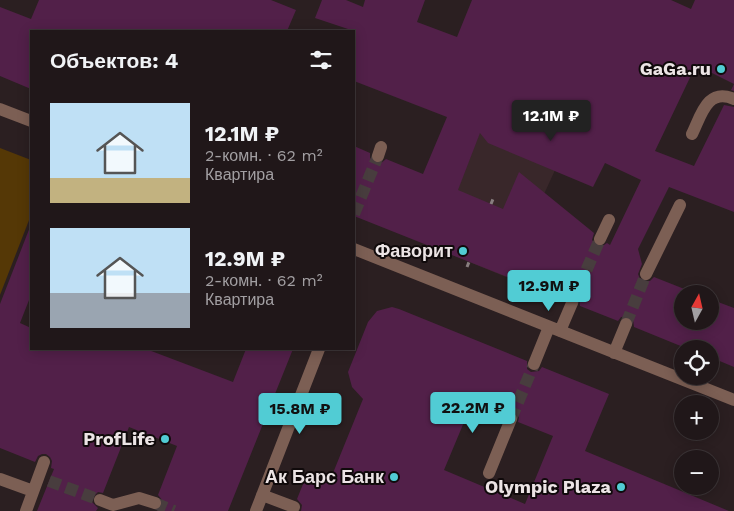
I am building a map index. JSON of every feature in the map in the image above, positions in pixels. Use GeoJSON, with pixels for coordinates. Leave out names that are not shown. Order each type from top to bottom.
{"type":"FeatureCollection","features":[{"type":"Feature","properties":{"kind":"street"},"geometry":{"type":"LineString","coordinates":[[692,134],[706,104],[712,98],[720,96],[734,100]]}},
{"type":"Feature","properties":{"kind":"street"},"geometry":{"type":"LineString","coordinates":[[0,109],[30,121]]}},
{"type":"Feature","properties":{"kind":"street"},"geometry":{"type":"LineString","coordinates":[[646,274],[680,205]]}},
{"type":"Feature","properties":{"kind":"street"},"geometry":{"type":"LineString","coordinates":[[600,239],[609,220]]}},
{"type":"Feature","properties":{"kind":"street"},"geometry":{"type":"LineString","coordinates":[[355,254],[555,329],[734,400]]}},
{"type":"Feature","properties":{"kind":"street"},"geometry":{"type":"LineString","coordinates":[[534,364],[572,303]]}},
{"type":"Feature","properties":{"kind":"street"},"geometry":{"type":"LineString","coordinates":[[614,353],[626,324]]}},
{"type":"Feature","properties":{"kind":"street"},"geometry":{"type":"LineString","coordinates":[[256,511],[319,350]]}},
{"type":"Feature","properties":{"kind":"street"},"geometry":{"type":"LineString","coordinates":[[489,473],[511,419]]}},
{"type":"Feature","properties":{"kind":"street"},"geometry":{"type":"LineString","coordinates":[[26,511],[33,491],[44,479],[44,462]]}},
{"type":"Feature","properties":{"kind":"street"},"geometry":{"type":"LineString","coordinates":[[0,478],[33,491]]}},
{"type":"Feature","properties":{"kind":"street"},"geometry":{"type":"LineString","coordinates":[[262,495],[294,507]]}},
{"type":"Feature","properties":{"kind":"street"},"geometry":{"type":"LineString","coordinates":[[100,500],[113,505],[139,498],[155,503]]}},
{"type":"Feature","properties":{"kind":"path"},"geometry":{"type":"LineString","coordinates":[[491,204],[493,200]]}},
{"type":"Feature","properties":{"kind":"path"},"geometry":{"type":"LineString","coordinates":[[467,267],[469,262]]}},
{"type":"Feature","properties":{"kind":"shaded area"},"geometry":{"type":"Polygon","coordinates":[[[497,88],[578,120],[506,277],[435,248],[497,88]]]}},
{"type":"Feature","properties":{"kind":"shaded area"},"geometry":{"type":"Polygon","coordinates":[[[0,148],[30,160],[30,218],[0,295],[0,148]]]}},
{"type":"Feature","properties":{"kind":"building"},"geometry":{"type":"Polygon","coordinates":[[[39,0],[271,0],[296,10],[287,30],[30,30],[30,89],[0,76],[0,7],[31,19],[39,0]]]}},
{"type":"Feature","properties":{"kind":"building"},"geometry":{"type":"Polygon","coordinates":[[[322,0],[346,0],[363,7],[365,0],[425,0],[417,22],[457,37],[472,0],[671,0],[691,9],[695,0],[734,0],[734,84],[696,65],[655,151],[694,166],[724,105],[734,107],[734,212],[669,187],[638,249],[642,264],[638,274],[643,281],[650,281],[654,277],[674,285],[674,330],[719,330],[719,302],[734,308],[734,367],[719,361],[719,340],[674,340],[674,343],[634,327],[633,319],[629,316],[621,317],[618,321],[580,306],[579,299],[575,295],[568,296],[565,300],[355,216],[355,146],[370,153],[370,158],[375,164],[380,164],[386,159],[423,174],[447,117],[355,81],[355,30],[315,18],[322,0]],[[480,133],[458,190],[503,209],[519,172],[594,233],[592,240],[596,246],[601,247],[607,243],[610,245],[641,180],[605,163],[593,187],[488,143],[480,133]]]}},
{"type":"Feature","properties":{"kind":"building"},"geometry":{"type":"Polygon","coordinates":[[[30,227],[30,298],[20,323],[30,328],[30,350],[149,350],[233,382],[246,350],[293,350],[228,511],[157,511],[163,506],[163,501],[158,495],[177,446],[129,427],[103,493],[98,492],[93,497],[92,502],[98,508],[96,511],[37,511],[54,469],[51,468],[52,461],[50,457],[42,454],[38,456],[35,462],[0,448],[0,304],[30,227]]]}},
{"type":"Feature","properties":{"kind":"building"},"geometry":{"type":"Polygon","coordinates":[[[392,307],[399,309],[527,361],[527,369],[531,372],[539,371],[542,367],[609,394],[585,451],[674,488],[674,495],[691,495],[729,511],[301,511],[302,505],[297,499],[304,482],[317,475],[333,473],[363,399],[352,387],[348,372],[368,322],[377,311],[392,307]],[[472,403],[444,470],[525,504],[553,436],[518,422],[519,417],[514,412],[509,411],[503,416],[472,403]]]}},
{"type":"Feature","properties":{"kind":"tunnel"},"geometry":{"type":"LineString","coordinates":[[355,212],[378,156]]}},
{"type":"Feature","properties":{"kind":"tunnel"},"geometry":{"type":"LineString","coordinates":[[572,303],[600,239]]}},
{"type":"Feature","properties":{"kind":"tunnel"},"geometry":{"type":"LineString","coordinates":[[626,324],[646,274]]}},
{"type":"Feature","properties":{"kind":"tunnel"},"geometry":{"type":"LineString","coordinates":[[511,419],[534,364]]}},
{"type":"Feature","properties":{"kind":"tunnel"},"geometry":{"type":"LineString","coordinates":[[49,481],[100,500]]}},
{"type":"Feature","properties":{"kind":"tunnel"},"geometry":{"type":"LineString","coordinates":[[155,503],[174,511]]}},
{"type":"Feature","properties":{"kind":"place","name":"GaGa.ru"},"geometry":{"type":"Point","coordinates":[721,69]}},
{"type":"Feature","properties":{"kind":"place","name":"Фаворит"},"geometry":{"type":"Point","coordinates":[463,251]}},
{"type":"Feature","properties":{"kind":"place","name":"ProfLife"},"geometry":{"type":"Point","coordinates":[165,439]}},
{"type":"Feature","properties":{"kind":"place","name":"Ак Барс Банк"},"geometry":{"type":"Point","coordinates":[394,477]}},
{"type":"Feature","properties":{"kind":"place","name":"Olympic Plaza"},"geometry":{"type":"Point","coordinates":[621,487]}}]}
